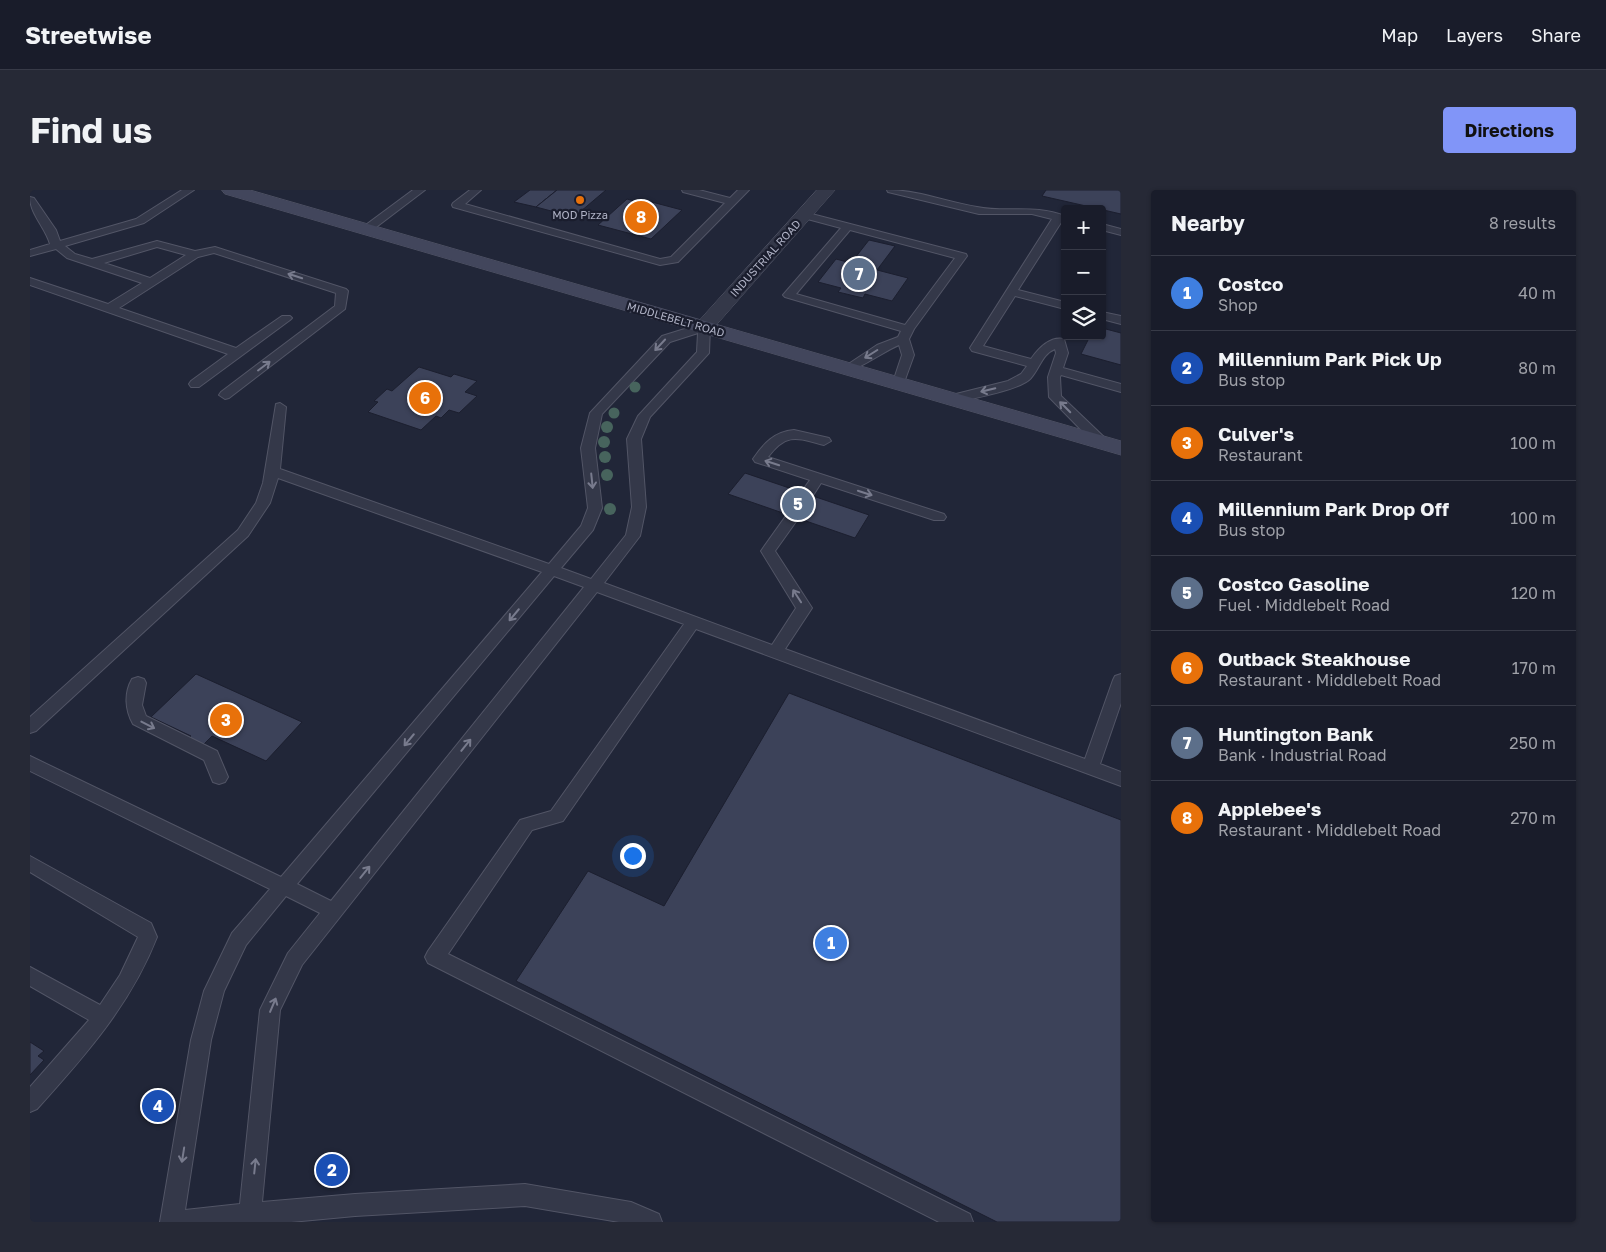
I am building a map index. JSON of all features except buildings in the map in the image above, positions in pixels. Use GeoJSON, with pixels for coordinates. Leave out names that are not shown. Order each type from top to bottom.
{"type":"FeatureCollection","features":[{"type":"Feature","properties":{"kind":"main road","name":"MIDDLEBELT ROAD"},"geometry":{"type":"LineString","coordinates":[[232,190],[1121,448]]}},
{"type":"Feature","properties":{"kind":"street","name":"INDUSTRIAL ROAD"},"geometry":{"type":"LineString","coordinates":[[704,327],[826,190]]}},
{"type":"Feature","properties":{"kind":"lane"},"geometry":{"type":"LineString","coordinates":[[30,252],[140,221],[188,190]]}},
{"type":"Feature","properties":{"kind":"lane"},"geometry":{"type":"LineString","coordinates":[[367,229],[420,190]]}},
{"type":"Feature","properties":{"kind":"lane"},"geometry":{"type":"LineString","coordinates":[[476,190],[456,205],[660,262],[674,260],[744,190]]}},
{"type":"Feature","properties":{"kind":"lane"},"geometry":{"type":"LineString","coordinates":[[687,190],[732,202]]}},
{"type":"Feature","properties":{"kind":"lane"},"geometry":{"type":"LineString","coordinates":[[892,190],[979,211],[1032,211],[1061,218]]}},
{"type":"Feature","properties":{"kind":"lane"},"geometry":{"type":"LineString","coordinates":[[30,200],[51,230],[56,244],[71,256],[151,282]]}},
{"type":"Feature","properties":{"kind":"lane"},"geometry":{"type":"LineString","coordinates":[[804,215],[962,256],[906,334],[847,369]]}},
{"type":"Feature","properties":{"kind":"lane"},"geometry":{"type":"LineString","coordinates":[[1035,364],[976,348],[1061,219]]}},
{"type":"Feature","properties":{"kind":"lane"},"geometry":{"type":"LineString","coordinates":[[847,227],[789,295],[906,334]]}},
{"type":"Feature","properties":{"kind":"lane"},"geometry":{"type":"LineString","coordinates":[[1106,228],[1121,232]]}},
{"type":"Feature","properties":{"kind":"lane"},"geometry":{"type":"LineString","coordinates":[[92,263],[157,244],[195,254]]}},
{"type":"Feature","properties":{"kind":"lane"},"geometry":{"type":"LineString","coordinates":[[109,309],[195,254],[215,250],[342,291],[341,307],[225,395]]}},
{"type":"Feature","properties":{"kind":"lane"},"geometry":{"type":"LineString","coordinates":[[30,281],[237,354]]}},
{"type":"Feature","properties":{"kind":"lane"},"geometry":{"type":"LineString","coordinates":[[1012,292],[1061,305]]}},
{"type":"Feature","properties":{"kind":"lane"},"geometry":{"type":"LineString","coordinates":[[1106,316],[1121,320]]}},
{"type":"Feature","properties":{"kind":"lane"},"geometry":{"type":"LineString","coordinates":[[194,384],[286,318]]}},
{"type":"Feature","properties":{"kind":"lane"},"geometry":{"type":"LineString","coordinates":[[250,1215],[270,1010],[295,959],[633,536],[639,508],[634,439],[644,416],[703,353],[704,327],[666,339],[596,413],[588,448],[595,508],[588,527],[239,939],[214,991],[201,1040],[171,1222],[250,1215],[355,1205],[525,1195],[631,1213],[651,1222]]}},
{"type":"Feature","properties":{"kind":"lane"},"geometry":{"type":"LineString","coordinates":[[898,384],[908,355],[906,334]]}},
{"type":"Feature","properties":{"kind":"lane"},"geometry":{"type":"LineString","coordinates":[[952,399],[1012,384],[1026,378],[1044,349],[1060,342],[1062,353],[1054,377],[1055,397],[1100,441]]}},
{"type":"Feature","properties":{"kind":"lane"},"geometry":{"type":"LineString","coordinates":[[1057,370],[1121,388]]}},
{"type":"Feature","properties":{"kind":"lane"},"geometry":{"type":"LineString","coordinates":[[30,727],[244,533],[263,502],[269,487],[280,419],[280,407]]}},
{"type":"Feature","properties":{"kind":"lane"},"geometry":{"type":"LineString","coordinates":[[824,441],[802,435],[787,434],[775,439],[760,460],[938,517]]}},
{"type":"Feature","properties":{"kind":"lane"},"geometry":{"type":"LineString","coordinates":[[272,471],[594,585],[1121,779]]}},
{"type":"Feature","properties":{"kind":"lane"},"geometry":{"type":"LineString","coordinates":[[806,494],[818,478]]}},
{"type":"Feature","properties":{"kind":"lane"},"geometry":{"type":"LineString","coordinates":[[775,652],[804,608],[768,551],[792,516]]}},
{"type":"Feature","properties":{"kind":"lane"},"geometry":{"type":"LineString","coordinates":[[693,622],[557,816],[526,825],[436,957],[962,1222]]}},
{"type":"Feature","properties":{"kind":"lane"},"geometry":{"type":"LineString","coordinates":[[1090,768],[1121,680]]}},
{"type":"Feature","properties":{"kind":"lane"},"geometry":{"type":"LineString","coordinates":[[138,682],[134,705],[139,720],[211,756],[219,777]]}},
{"type":"Feature","properties":{"kind":"lane"},"geometry":{"type":"LineString","coordinates":[[30,763],[334,911]]}},
{"type":"Feature","properties":{"kind":"lane"},"geometry":{"type":"LineString","coordinates":[[30,863],[144,929],[148,937],[116,1000],[67,1061],[30,1102]]}},
{"type":"Feature","properties":{"kind":"lane"},"geometry":{"type":"LineString","coordinates":[[30,976],[102,1017]]}},
{"type":"Feature","properties":{"kind":"place","name":"MOD Pizza"},"geometry":{"type":"Point","coordinates":[580,200]}},
{"type":"Feature","properties":{"kind":"place","name":"Applebee's"},"geometry":{"type":"Point","coordinates":[641,217]}},
{"type":"Feature","properties":{"kind":"place","name":"Huntington Bank"},"geometry":{"type":"Point","coordinates":[859,274]}},
{"type":"Feature","properties":{"kind":"place","name":"Outback Steakhouse"},"geometry":{"type":"Point","coordinates":[425,398]}},
{"type":"Feature","properties":{"kind":"place","name":"Costco Gasoline"},"geometry":{"type":"Point","coordinates":[798,504]}},
{"type":"Feature","properties":{"kind":"place","name":"Culver's"},"geometry":{"type":"Point","coordinates":[226,720]}},
{"type":"Feature","properties":{"kind":"place","name":"Costco"},"geometry":{"type":"Point","coordinates":[831,943]}},
{"type":"Feature","properties":{"kind":"place","name":"Millennium Park Drop Off"},"geometry":{"type":"Point","coordinates":[158,1106]}},
{"type":"Feature","properties":{"kind":"place","name":"Millennium Park Pick Up"},"geometry":{"type":"Point","coordinates":[332,1170]}}]}
